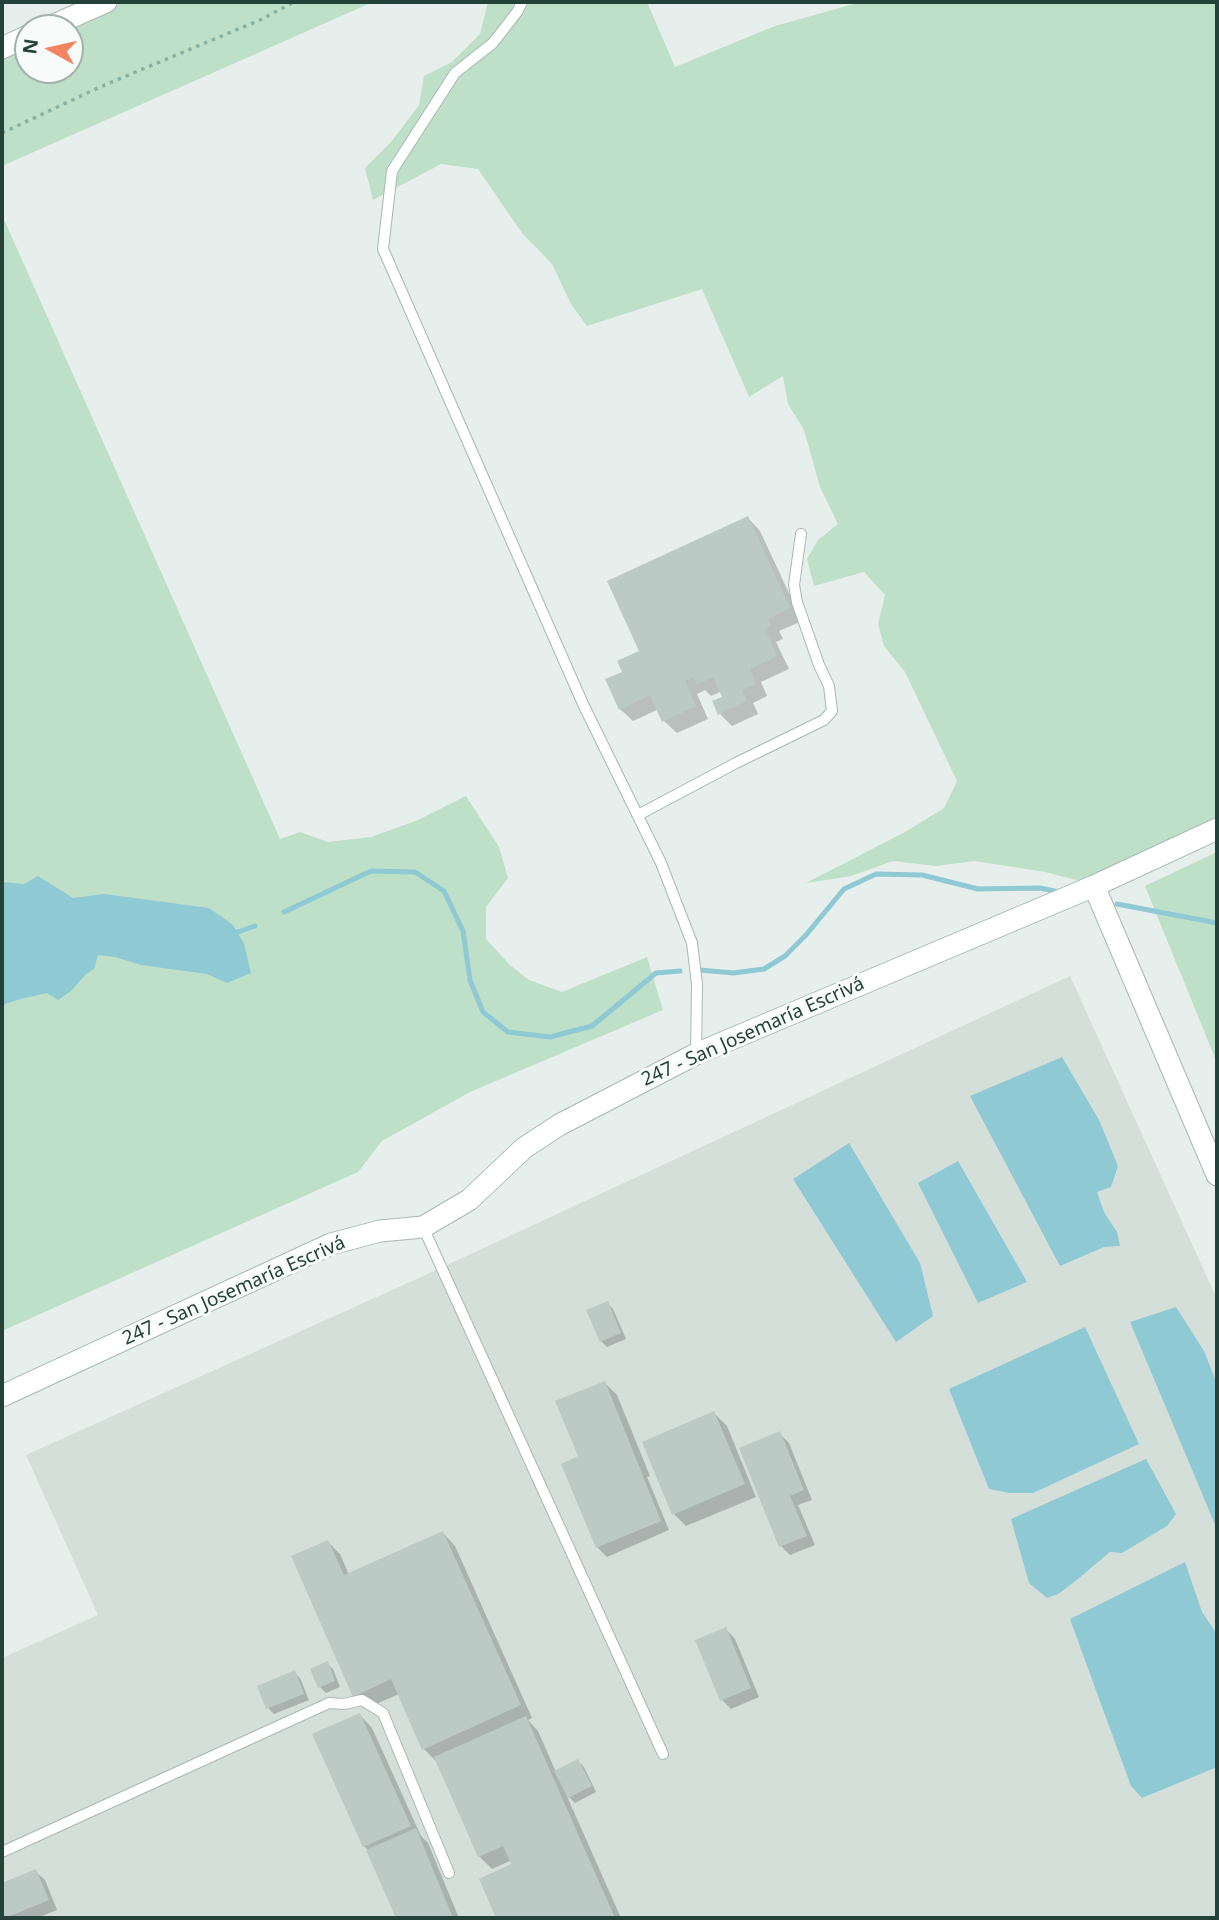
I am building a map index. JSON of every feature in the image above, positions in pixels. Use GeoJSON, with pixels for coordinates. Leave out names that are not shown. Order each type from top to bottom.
{"type":"FeatureCollection","features":[{"type":"Feature","properties":{"kind":"street"},"geometry":{"type":"LineString","coordinates":[[79,14],[106,2]]}},
{"type":"Feature","properties":{"kind":"street","name":"247 - San Josemaría Escrivá"},"geometry":{"type":"LineString","coordinates":[[2,1396],[331,1244],[380,1231],[423,1227],[470,1200],[524,1148],[559,1125],[696,1054],[1094,886],[1217,829]]}},
{"type":"Feature","properties":{"kind":"street"},"geometry":{"type":"LineString","coordinates":[[1094,886],[1217,1175]]}},
{"type":"Feature","properties":{"kind":"lane"},"geometry":{"type":"LineString","coordinates":[[522,2],[493,43],[455,72],[392,171],[383,249],[583,704],[661,863],[692,943],[697,984],[696,1054]]}},
{"type":"Feature","properties":{"kind":"lane"},"geometry":{"type":"LineString","coordinates":[[638,816],[736,763],[824,720],[832,711],[829,686],[819,666],[797,602],[794,585],[801,534]]}},
{"type":"Feature","properties":{"kind":"lane"},"geometry":{"type":"LineString","coordinates":[[423,1227],[663,1754]]}},
{"type":"Feature","properties":{"kind":"lane"},"geometry":{"type":"LineString","coordinates":[[2,1852],[329,1703],[362,1700],[383,1713],[449,1873]]}},
{"type":"Feature","properties":{"kind":"path"},"geometry":{"type":"LineString","coordinates":[[2,133],[100,87],[260,20],[294,2]]}},
{"type":"Feature","properties":{"kind":"shaded area"},"geometry":{"type":"Polygon","coordinates":[[[1070,976],[1217,1299],[1217,1918],[2,1918],[2,1658],[98,1615],[26,1455],[432,1272],[1070,976]]]}},
{"type":"Feature","properties":{"kind":"green space"},"geometry":{"type":"Polygon","coordinates":[[[123,2],[373,2],[2,166],[2,56],[14,50],[14,84],[84,84],[84,19],[123,2]]]}},
{"type":"Feature","properties":{"kind":"green space"},"geometry":{"type":"Polygon","coordinates":[[[488,2],[647,2],[675,67],[775,26],[861,2],[1217,2],[1217,819],[1084,882],[1045,872],[974,861],[936,866],[893,861],[851,876],[806,883],[905,832],[944,808],[957,781],[905,672],[884,646],[878,624],[885,595],[864,572],[814,586],[807,559],[818,540],[838,524],[820,487],[804,430],[788,404],[783,376],[749,397],[702,289],[587,326],[571,304],[552,264],[522,233],[478,169],[441,164],[373,200],[365,168],[391,142],[419,105],[424,76],[452,62],[480,34],[488,2]]]}},
{"type":"Feature","properties":{"kind":"green space"},"geometry":{"type":"Polygon","coordinates":[[[2,215],[280,839],[300,832],[328,842],[371,837],[418,820],[466,796],[499,847],[508,878],[486,907],[486,939],[510,965],[529,980],[562,992],[647,957],[663,1010],[470,1092],[382,1141],[358,1172],[2,1331],[2,215]]]}},
{"type":"Feature","properties":{"kind":"green space"},"geometry":{"type":"Polygon","coordinates":[[[1217,852],[1217,1063],[1145,886],[1217,852]]]}},
{"type":"Feature","properties":{"kind":"water"},"geometry":{"type":"Polygon","coordinates":[[[38,876],[73,898],[104,894],[209,908],[233,925],[244,944],[251,973],[227,983],[207,974],[141,965],[98,955],[94,969],[58,1000],[47,993],[2,1005],[2,882],[24,884],[38,876]]]}},
{"type":"Feature","properties":{"kind":"water"},"geometry":{"type":"Polygon","coordinates":[[[1062,1057],[1099,1120],[1118,1166],[1111,1187],[1097,1192],[1104,1212],[1117,1232],[1120,1246],[1104,1247],[1060,1266],[970,1096],[1062,1057]]]}},
{"type":"Feature","properties":{"kind":"water"},"geometry":{"type":"Polygon","coordinates":[[[849,1143],[920,1263],[933,1316],[896,1342],[793,1179],[849,1143]]]}},
{"type":"Feature","properties":{"kind":"water"},"geometry":{"type":"Polygon","coordinates":[[[958,1161],[1027,1282],[978,1303],[918,1183],[958,1161]]]}},
{"type":"Feature","properties":{"kind":"water"},"geometry":{"type":"Polygon","coordinates":[[[1176,1307],[1204,1351],[1217,1384],[1217,1529],[1130,1322],[1176,1307]]]}},
{"type":"Feature","properties":{"kind":"water"},"geometry":{"type":"Polygon","coordinates":[[[1085,1327],[1139,1444],[1033,1493],[989,1489],[949,1389],[1085,1327]]]}},
{"type":"Feature","properties":{"kind":"water"},"geometry":{"type":"Polygon","coordinates":[[[1146,1459],[1176,1514],[1167,1526],[1122,1553],[1110,1552],[1058,1594],[1047,1598],[1029,1583],[1011,1519],[1146,1459]]]}},
{"type":"Feature","properties":{"kind":"water"},"geometry":{"type":"Polygon","coordinates":[[[1185,1562],[1202,1612],[1217,1634],[1217,1767],[1142,1798],[1131,1786],[1070,1619],[1185,1562]]]}},
{"type":"Feature","properties":{"kind":"building"},"geometry":{"type":"Polygon","coordinates":[[[748,516],[790,608],[768,619],[771,626],[765,629],[777,656],[750,669],[756,684],[742,690],[747,701],[718,715],[712,701],[722,697],[713,677],[697,685],[694,677],[685,681],[696,706],[662,722],[650,695],[619,710],[605,679],[622,672],[617,661],[639,651],[607,581],[748,516]]]}},
{"type":"Feature","properties":{"kind":"building"},"geometry":{"type":"Polygon","coordinates":[[[608,1301],[621,1333],[600,1342],[586,1310],[608,1301]]]}},
{"type":"Feature","properties":{"kind":"building"},"geometry":{"type":"Polygon","coordinates":[[[605,1381],[661,1521],[596,1548],[561,1464],[578,1456],[555,1401],[605,1381]]]}},
{"type":"Feature","properties":{"kind":"building"},"geometry":{"type":"Polygon","coordinates":[[[714,1411],[745,1484],[672,1515],[642,1442],[714,1411]]]}},
{"type":"Feature","properties":{"kind":"building"},"geometry":{"type":"Polygon","coordinates":[[[780,1431],[804,1490],[790,1496],[807,1536],[779,1547],[739,1448],[780,1431]]]}},
{"type":"Feature","properties":{"kind":"building"},"geometry":{"type":"Polygon","coordinates":[[[443,1531],[521,1705],[422,1750],[391,1679],[353,1697],[291,1556],[328,1540],[344,1575],[443,1531]]]}},
{"type":"Feature","properties":{"kind":"building"},"geometry":{"type":"Polygon","coordinates":[[[726,1627],[751,1688],[720,1701],[695,1640],[726,1627]]]}},
{"type":"Feature","properties":{"kind":"building"},"geometry":{"type":"Polygon","coordinates":[[[328,1661],[335,1681],[318,1688],[310,1669],[328,1661]]]}},
{"type":"Feature","properties":{"kind":"building"},"geometry":{"type":"Polygon","coordinates":[[[295,1670],[304,1694],[266,1709],[257,1686],[295,1670]]]}},
{"type":"Feature","properties":{"kind":"building"},"geometry":{"type":"Polygon","coordinates":[[[360,1713],[411,1826],[363,1847],[312,1734],[360,1713]]]}},
{"type":"Feature","properties":{"kind":"building"},"geometry":{"type":"Polygon","coordinates":[[[526,1716],[615,1918],[496,1918],[479,1879],[511,1864],[503,1846],[478,1857],[434,1757],[526,1716]]]}},
{"type":"Feature","properties":{"kind":"building"},"geometry":{"type":"Polygon","coordinates":[[[578,1759],[592,1786],[568,1798],[554,1771],[578,1759]]]}},
{"type":"Feature","properties":{"kind":"building"},"geometry":{"type":"Polygon","coordinates":[[[416,1828],[453,1918],[396,1918],[366,1850],[416,1828]]]}},
{"type":"Feature","properties":{"kind":"building"},"geometry":{"type":"Polygon","coordinates":[[[36,1869],[49,1900],[5,1918],[2,1911],[2,1883],[36,1869]]]}},
{"type":"Feature","properties":{"kind":"waterway"},"geometry":{"type":"LineString","coordinates":[[284,912],[371,871],[415,872],[444,891],[463,931],[470,980],[483,1012],[508,1032],[550,1037],[592,1026],[656,973],[680,971]]}},
{"type":"Feature","properties":{"kind":"waterway"},"geometry":{"type":"LineString","coordinates":[[700,970],[733,973],[764,969],[785,956],[844,889],[876,874],[922,875],[978,889],[1040,888],[1059,892]]}},
{"type":"Feature","properties":{"kind":"waterway"},"geometry":{"type":"LineString","coordinates":[[1117,904],[1217,923]]}},
{"type":"Feature","properties":{"kind":"waterway"},"geometry":{"type":"LineString","coordinates":[[232,934],[255,926]]}}]}
